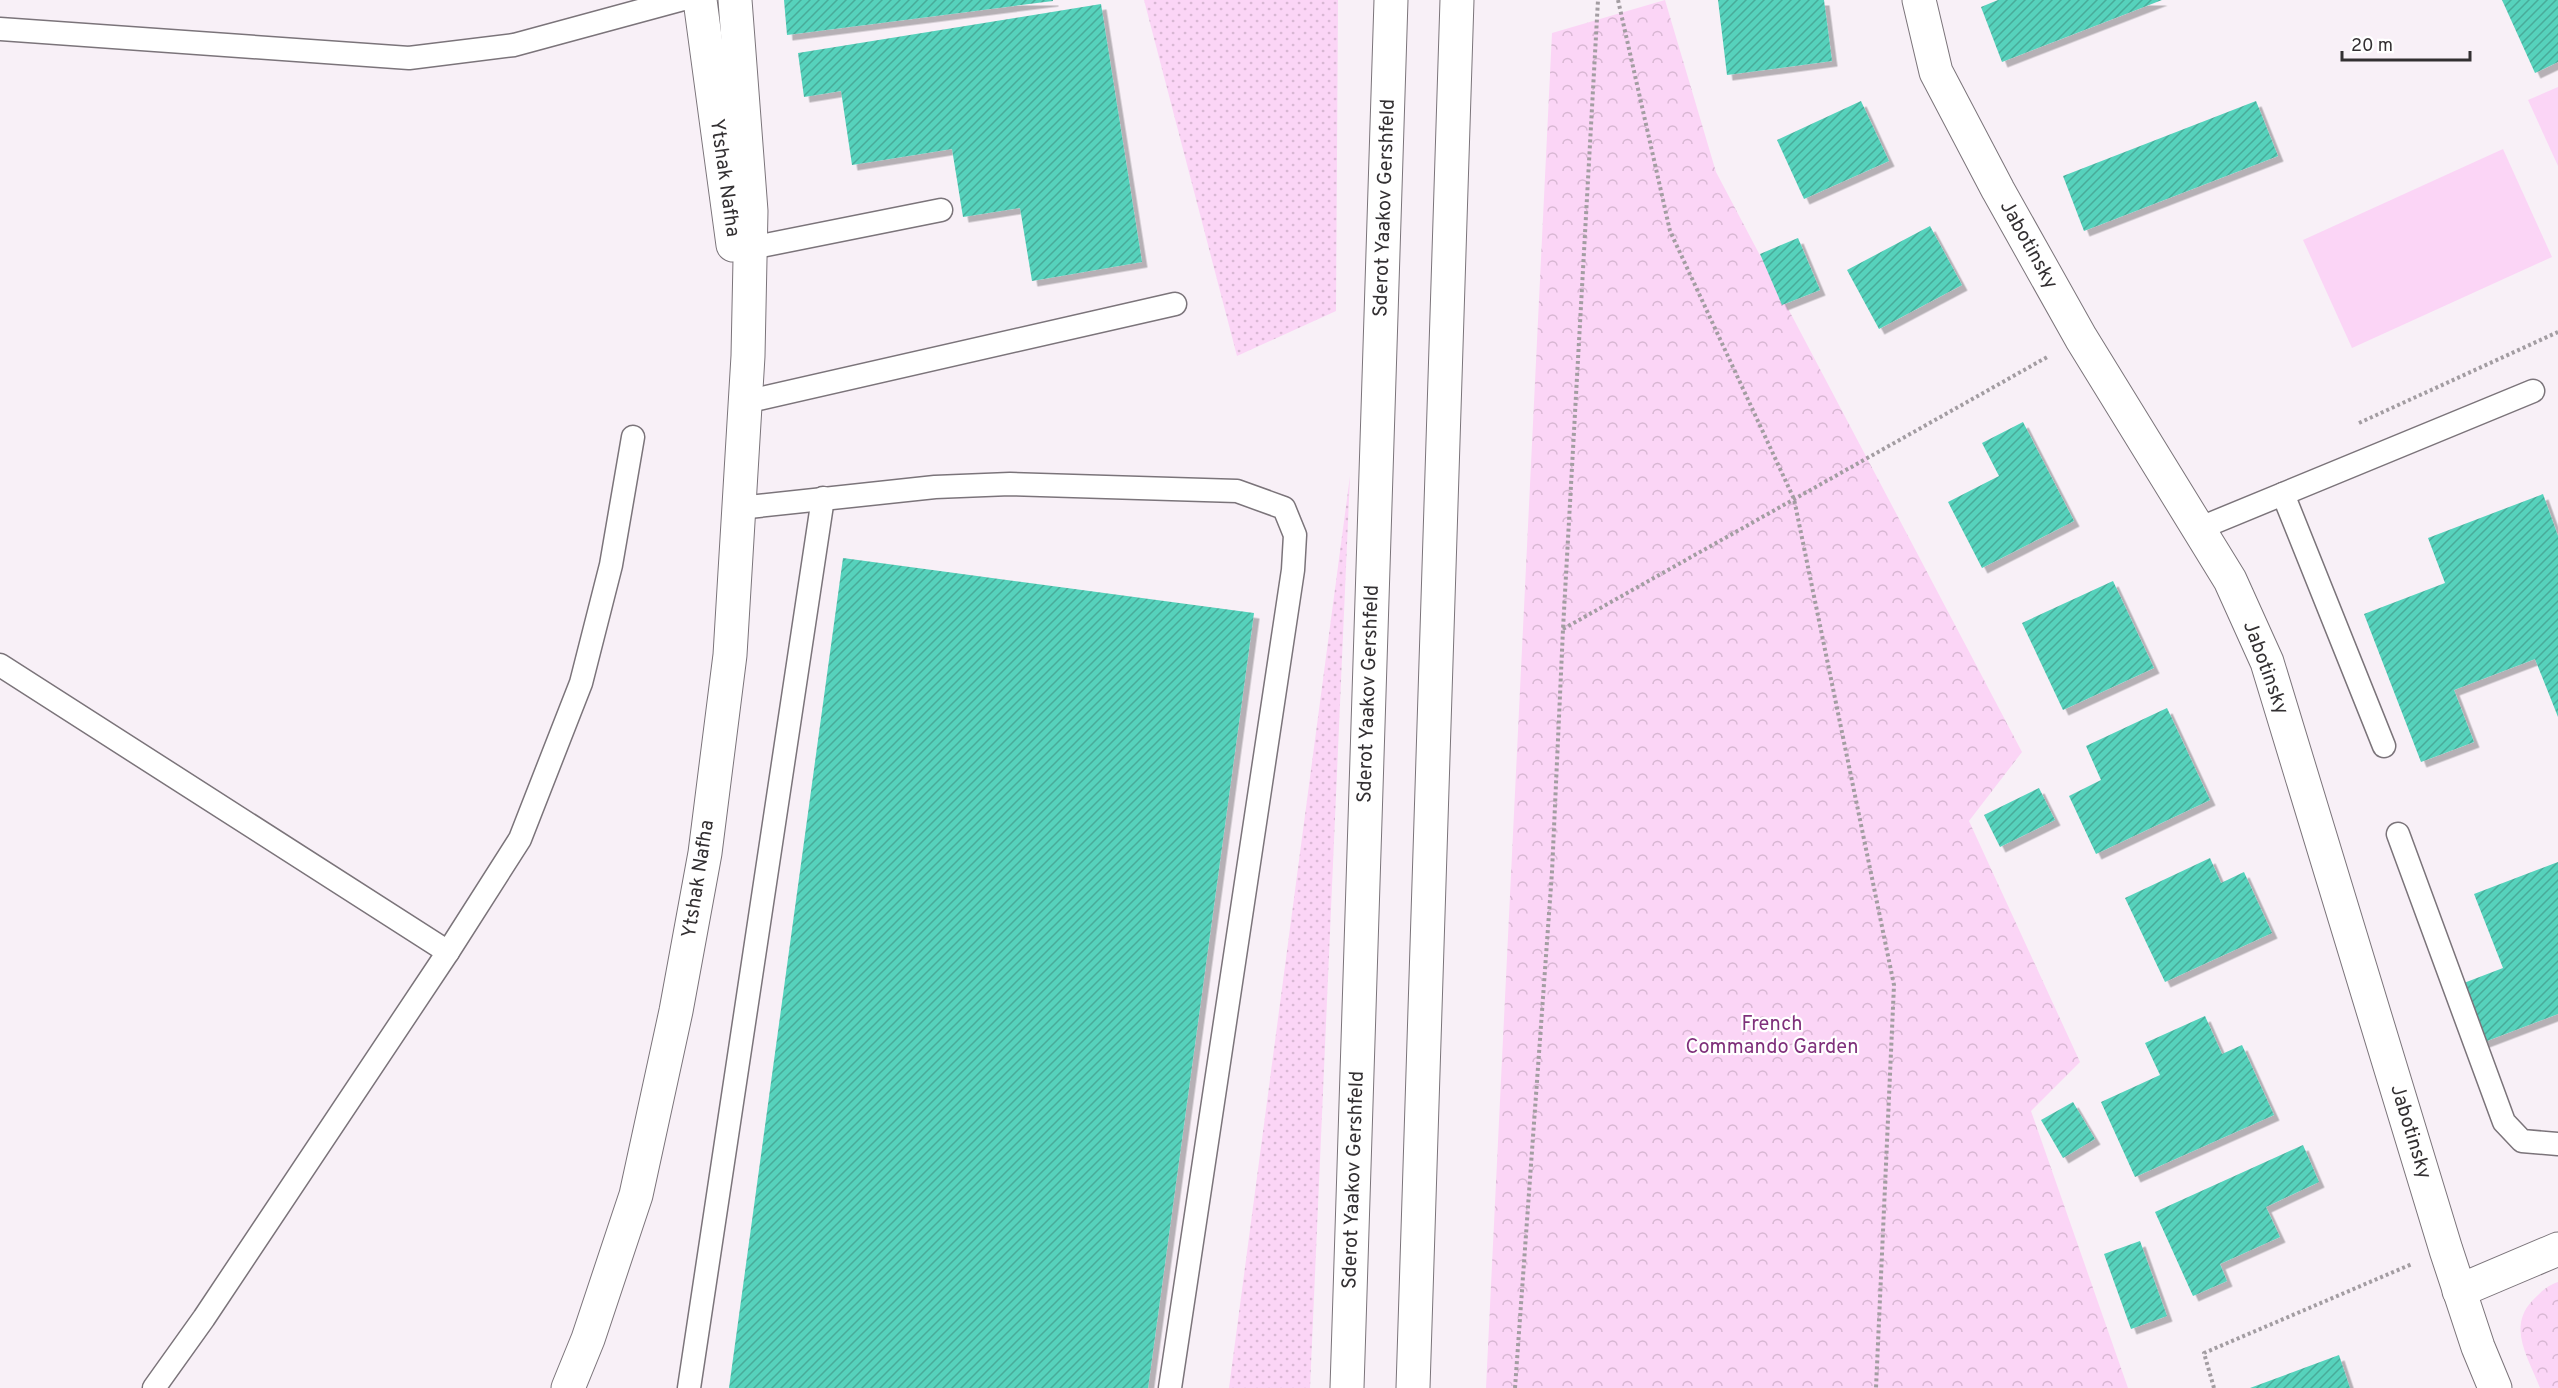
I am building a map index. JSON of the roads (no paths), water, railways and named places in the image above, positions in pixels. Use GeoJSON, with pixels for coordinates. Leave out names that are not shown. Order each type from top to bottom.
{"type":"FeatureCollection","features":[{"type":"Feature","properties":{"kind":"street","name":"Ytshak Nafha"},"geometry":{"type":"LineString","coordinates":[[700,0],[748,356]]}},
{"type":"Feature","properties":{"kind":"street","name":"Ytshak Nafha"},"geometry":{"type":"LineString","coordinates":[[577,1386],[588,1340],[636,1195],[676,1011],[705,853],[730,655],[746,402],[751,248],[751,211],[735,0]]}},
{"type":"Feature","properties":{"kind":"street","name":"Sderot Yaakov Gershfeld"},"geometry":{"type":"LineString","coordinates":[[1347,1388],[1392,0]]}},
{"type":"Feature","properties":{"kind":"street"},"geometry":{"type":"LineString","coordinates":[[1413,1388],[1457,0]]}},
{"type":"Feature","properties":{"kind":"street","name":"Jabotinsky"},"geometry":{"type":"LineString","coordinates":[[1919,0],[1936,72],[1998,190],[2081,338],[2230,580],[2267,662],[2446,1250],[2494,1388]]}},
{"type":"Feature","properties":{"kind":"street"},"geometry":{"type":"LineString","coordinates":[[2460,1291],[2558,1249]]}},
{"type":"Feature","properties":{"kind":"lane"},"geometry":{"type":"LineString","coordinates":[[0,29],[409,58],[514,45],[680,0]]}},
{"type":"Feature","properties":{"kind":"lane"},"geometry":{"type":"LineString","coordinates":[[751,248],[941,210]]}},
{"type":"Feature","properties":{"kind":"lane"},"geometry":{"type":"LineString","coordinates":[[746,402],[1175,304]]}},
{"type":"Feature","properties":{"kind":"lane"},"geometry":{"type":"LineString","coordinates":[[2198,529],[2533,391]]}},
{"type":"Feature","properties":{"kind":"lane"},"geometry":{"type":"LineString","coordinates":[[154,1388],[204,1318],[448,952],[520,838],[581,683],[611,565],[633,437]]}},
{"type":"Feature","properties":{"kind":"lane"},"geometry":{"type":"LineString","coordinates":[[739,508],[935,487],[1010,484],[1237,491],[1284,508],[1295,536],[1293,570],[1170,1388]]}},
{"type":"Feature","properties":{"kind":"lane"},"geometry":{"type":"LineString","coordinates":[[2283,494],[2384,746]]}},
{"type":"Feature","properties":{"kind":"lane"},"geometry":{"type":"LineString","coordinates":[[689,1388],[823,498]]}},
{"type":"Feature","properties":{"kind":"lane"},"geometry":{"type":"LineString","coordinates":[[0,665],[448,952]]}},
{"type":"Feature","properties":{"kind":"lane"},"geometry":{"type":"LineString","coordinates":[[2398,834],[2504,1122],[2522,1141],[2558,1144]]}},
{"type":"Feature","properties":{"kind":"park label","name":"French Commando Garden"},"geometry":{"type":"Point","coordinates":[1772,1036]}}]}
